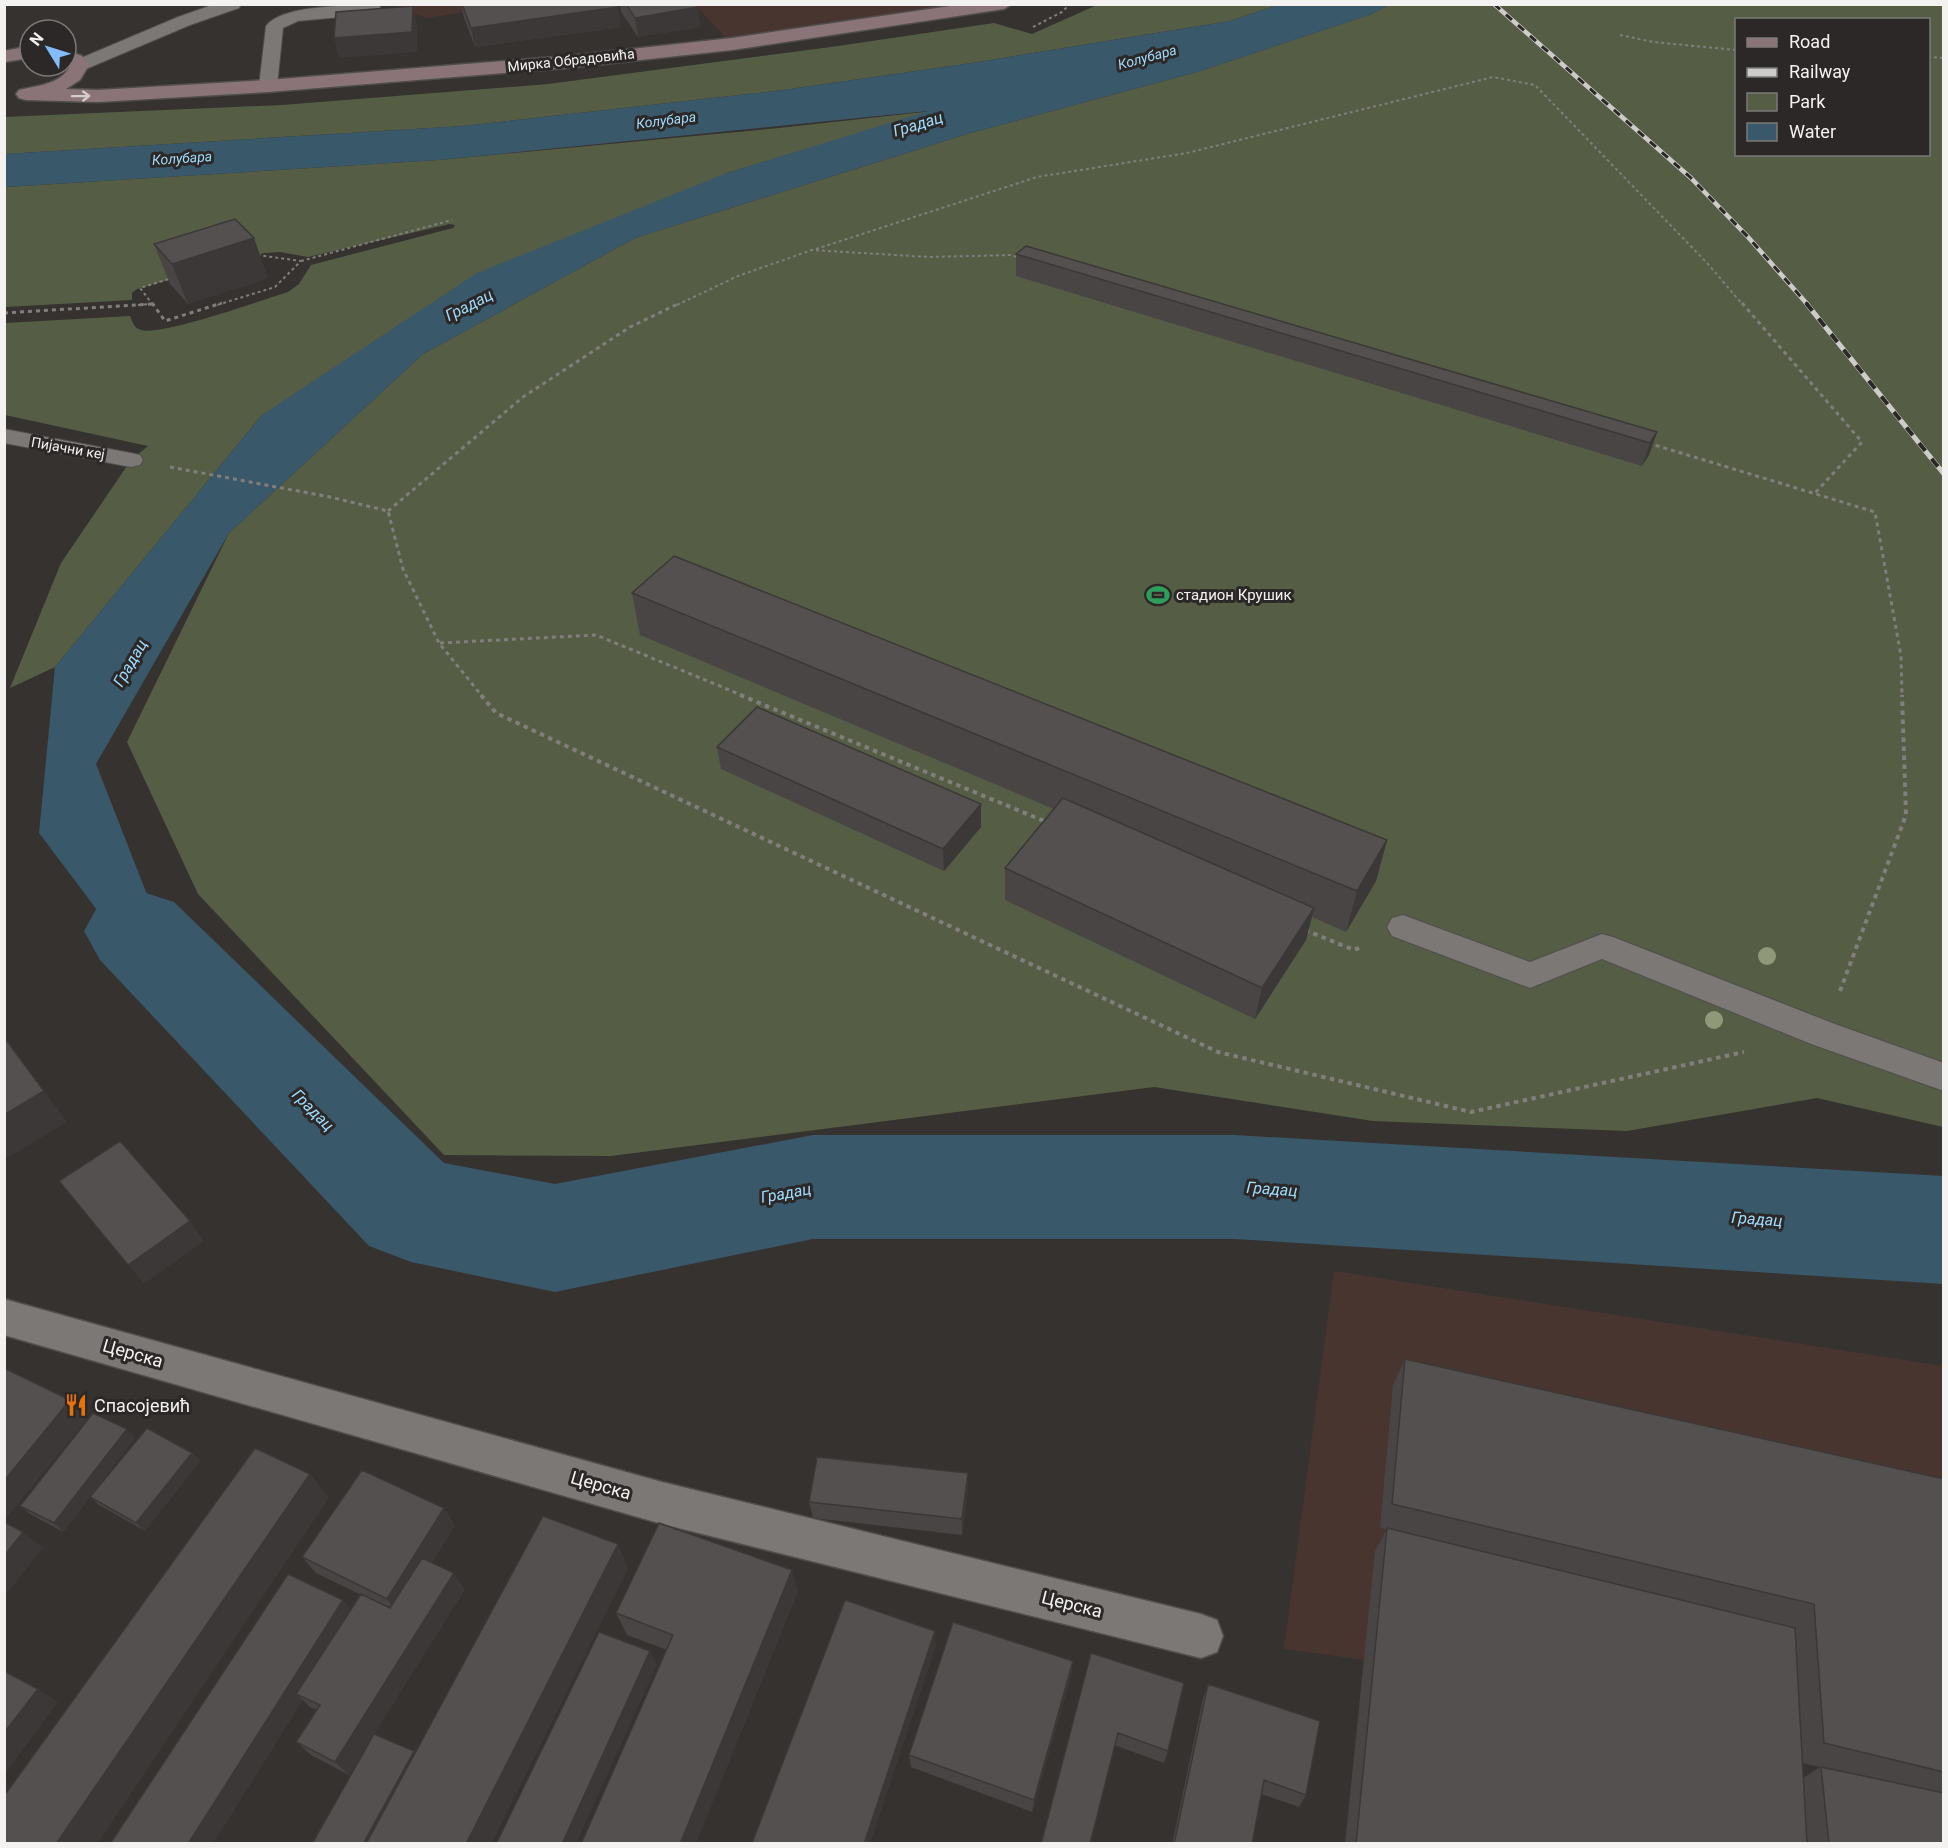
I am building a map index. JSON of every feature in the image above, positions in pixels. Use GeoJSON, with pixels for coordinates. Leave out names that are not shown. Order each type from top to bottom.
{"type":"FeatureCollection","features":[{"type":"Feature","properties":{"kind":"street","name":"Мирка Обрадовића"},"geometry":{"type":"LineString","coordinates":[[59,78],[46,90],[18,95],[98,96],[135,92],[268,86],[567,62],[708,46],[1005,4]]}},
{"type":"Feature","properties":{"kind":"street","name":"Мирка Обрадовића"},"geometry":{"type":"LineString","coordinates":[[78,67],[135,92]]}},
{"type":"Feature","properties":{"kind":"street","name":"Церска"},"geometry":{"type":"LineString","coordinates":[[4,1317],[662,1503],[1201,1636]]}},
{"type":"Feature","properties":{"kind":"lane"},"geometry":{"type":"LineString","coordinates":[[78,46],[184,21],[194,4]]}},
{"type":"Feature","properties":{"kind":"lane"},"geometry":{"type":"LineString","coordinates":[[78,63],[233,4]]}},
{"type":"Feature","properties":{"kind":"lane"},"geometry":{"type":"LineString","coordinates":[[268,86],[275,26],[295,16],[373,9]]}},
{"type":"Feature","properties":{"kind":"lane","name":"Пијачни кеј"},"geometry":{"type":"LineString","coordinates":[[4,436],[131,460]]}},
{"type":"Feature","properties":{"kind":"lane"},"geometry":{"type":"LineString","coordinates":[[1403,927],[1530,975],[1602,946],[1823,1034],[1944,1077]]}},
{"type":"Feature","properties":{"kind":"path"},"geometry":{"type":"LineString","coordinates":[[1028,29],[1062,12],[1070,4]]}},
{"type":"Feature","properties":{"kind":"path"},"geometry":{"type":"LineString","coordinates":[[1620,35],[1653,42],[1735,50]]}},
{"type":"Feature","properties":{"kind":"path"},"geometry":{"type":"LineString","coordinates":[[388,511],[523,397],[630,327],[738,276],[1037,177],[1187,153],[1493,77],[1535,85],[1708,264],[1862,441],[1815,493]]}},
{"type":"Feature","properties":{"kind":"path"},"geometry":{"type":"LineString","coordinates":[[301,261],[275,287],[165,321],[140,288],[250,254],[301,261],[452,220]]}},
{"type":"Feature","properties":{"kind":"path"},"geometry":{"type":"LineString","coordinates":[[812,250],[929,257],[1011,255],[1022,259]]}},
{"type":"Feature","properties":{"kind":"path"},"geometry":{"type":"LineString","coordinates":[[4,313],[152,304]]}},
{"type":"Feature","properties":{"kind":"path"},"geometry":{"type":"LineString","coordinates":[[388,511],[403,569],[439,643],[496,713],[1218,1052],[1472,1112],[1823,1034],[1906,815],[1901,657],[1875,512],[1643,442]]}},
{"type":"Feature","properties":{"kind":"path"},"geometry":{"type":"LineString","coordinates":[[131,460],[330,497],[388,511]]}},
{"type":"Feature","properties":{"kind":"path"},"geometry":{"type":"LineString","coordinates":[[439,643],[596,635],[1058,827]]}},
{"type":"Feature","properties":{"kind":"path"},"geometry":{"type":"LineString","coordinates":[[1299,927],[1354,950],[1403,927]]}},
{"type":"Feature","properties":{"kind":"shaded area"},"geometry":{"type":"Polygon","coordinates":[[[393,5],[512,5],[427,18],[393,5]]]}},
{"type":"Feature","properties":{"kind":"shaded area"},"geometry":{"type":"Polygon","coordinates":[[[695,5],[1004,5],[732,44],[695,5]]]}},
{"type":"Feature","properties":{"kind":"shaded area"},"geometry":{"type":"Polygon","coordinates":[[[1334,1271],[1943,1366],[1943,1843],[1856,1727],[1284,1649],[1334,1271]]]}},
{"type":"Feature","properties":{"kind":"green space"},"geometry":{"type":"Polygon","coordinates":[[[1097,5],[1278,5],[1230,21],[972,63],[776,91],[463,126],[5,154],[4,117],[282,105],[548,84],[994,23],[1032,34],[1097,5]]]}},
{"type":"Feature","properties":{"kind":"green space"},"geometry":{"type":"Polygon","coordinates":[[[1389,5],[1943,5],[1943,1127],[1817,1098],[1627,1131],[1373,1121],[1154,1087],[611,1156],[444,1155],[198,894],[127,742],[229,533],[423,354],[635,238],[967,134],[1197,72],[1369,15],[1389,5]]]}},
{"type":"Feature","properties":{"kind":"green space"},"geometry":{"type":"Polygon","coordinates":[[[933,111],[727,173],[262,415],[55,667],[10,688],[61,563],[131,460],[148,446],[5,415],[5,323],[130,316],[135,327],[141,330],[169,328],[288,292],[299,284],[311,265],[453,228],[455,225],[450,224],[308,257],[280,252],[264,253],[137,289],[132,293],[132,300],[5,307],[5,187],[439,160],[933,111]]]}},
{"type":"Feature","properties":{"kind":"water","name":"Колубара"},"geometry":{"type":"Polygon","coordinates":[[[1278,5],[1389,5],[1369,15],[1197,72],[967,134],[635,238],[423,354],[229,533],[96,764],[150,902],[253,1043],[152,983],[39,833],[55,667],[262,415],[477,273],[727,173],[928,111],[439,160],[5,187],[5,154],[463,126],[776,91],[972,63],[1230,21],[1278,5]]]}},
{"type":"Feature","properties":{"kind":"building"},"geometry":{"type":"Polygon","coordinates":[[[462,4],[617,4],[618,7],[471,28],[462,4]]]}},
{"type":"Feature","properties":{"kind":"building"},"geometry":{"type":"Polygon","coordinates":[[[626,4],[696,4],[698,7],[635,18],[626,4]]]}},
{"type":"Feature","properties":{"kind":"building"},"geometry":{"type":"Polygon","coordinates":[[[413,6],[412,32],[334,38],[336,12],[413,6]]]}},
{"type":"Feature","properties":{"kind":"building"},"geometry":{"type":"Polygon","coordinates":[[[235,219],[254,238],[172,264],[154,244],[235,219]]]}},
{"type":"Feature","properties":{"kind":"building"},"geometry":{"type":"Polygon","coordinates":[[[1026,246],[1657,432],[1650,443],[1016,254],[1026,246]]]}},
{"type":"Feature","properties":{"kind":"building"},"geometry":{"type":"Polygon","coordinates":[[[674,556],[1387,840],[1357,891],[632,593],[674,556]]]}},
{"type":"Feature","properties":{"kind":"building"},"geometry":{"type":"Polygon","coordinates":[[[757,707],[981,804],[943,849],[717,747],[757,707]]]}},
{"type":"Feature","properties":{"kind":"building"},"geometry":{"type":"Polygon","coordinates":[[[1063,798],[1314,908],[1262,988],[1005,868],[1063,798]]]}},
{"type":"Feature","properties":{"kind":"building"},"geometry":{"type":"Polygon","coordinates":[[[4,1037],[44,1091],[4,1115],[4,1037]]]}},
{"type":"Feature","properties":{"kind":"building"},"geometry":{"type":"Polygon","coordinates":[[[120,1141],[190,1221],[128,1265],[59,1181],[120,1141]]]}},
{"type":"Feature","properties":{"kind":"building"},"geometry":{"type":"Polygon","coordinates":[[[1405,1359],[1944,1479],[1944,1772],[1824,1743],[1814,1604],[1392,1504],[1405,1359]]]}},
{"type":"Feature","properties":{"kind":"building"},"geometry":{"type":"Polygon","coordinates":[[[4,1368],[70,1400],[4,1481],[4,1368]]]}},
{"type":"Feature","properties":{"kind":"building"},"geometry":{"type":"Polygon","coordinates":[[[93,1413],[127,1429],[54,1523],[20,1506],[93,1413]]]}},
{"type":"Feature","properties":{"kind":"building"},"geometry":{"type":"Polygon","coordinates":[[[147,1428],[192,1453],[136,1523],[90,1497],[147,1428]]]}},
{"type":"Feature","properties":{"kind":"building"},"geometry":{"type":"Polygon","coordinates":[[[255,1448],[310,1474],[56,1844],[4,1844],[4,1796],[255,1448]]]}},
{"type":"Feature","properties":{"kind":"building"},"geometry":{"type":"Polygon","coordinates":[[[817,1457],[968,1473],[962,1519],[809,1502],[817,1457]]]}},
{"type":"Feature","properties":{"kind":"building"},"geometry":{"type":"Polygon","coordinates":[[[362,1470],[444,1508],[387,1599],[302,1557],[362,1470]]]}},
{"type":"Feature","properties":{"kind":"building"},"geometry":{"type":"Polygon","coordinates":[[[543,1516],[618,1544],[466,1844],[366,1844],[543,1516]]]}},
{"type":"Feature","properties":{"kind":"building"},"geometry":{"type":"Polygon","coordinates":[[[4,1522],[23,1532],[4,1556],[4,1522]]]}},
{"type":"Feature","properties":{"kind":"building"},"geometry":{"type":"Polygon","coordinates":[[[659,1523],[792,1570],[680,1844],[581,1844],[673,1635],[616,1613],[659,1523]]]}},
{"type":"Feature","properties":{"kind":"building"},"geometry":{"type":"Polygon","coordinates":[[[1387,1528],[1795,1628],[1807,1844],[1356,1844],[1387,1528]]]}},
{"type":"Feature","properties":{"kind":"building"},"geometry":{"type":"Polygon","coordinates":[[[422,1558],[454,1573],[335,1762],[296,1742],[320,1705],[296,1694],[361,1594],[390,1608],[422,1558]]]}},
{"type":"Feature","properties":{"kind":"building"},"geometry":{"type":"Polygon","coordinates":[[[288,1574],[343,1600],[188,1844],[110,1844],[288,1574]]]}},
{"type":"Feature","properties":{"kind":"building"},"geometry":{"type":"Polygon","coordinates":[[[845,1600],[935,1631],[864,1844],[753,1844],[752,1843],[845,1600]]]}},
{"type":"Feature","properties":{"kind":"building"},"geometry":{"type":"Polygon","coordinates":[[[953,1622],[1073,1661],[1034,1800],[909,1755],[953,1622]]]}},
{"type":"Feature","properties":{"kind":"building"},"geometry":{"type":"Polygon","coordinates":[[[599,1632],[650,1651],[562,1844],[496,1844],[599,1632]]]}},
{"type":"Feature","properties":{"kind":"building"},"geometry":{"type":"Polygon","coordinates":[[[1091,1653],[1184,1683],[1168,1751],[1118,1733],[1090,1844],[1041,1844],[1091,1653]]]}},
{"type":"Feature","properties":{"kind":"building"},"geometry":{"type":"Polygon","coordinates":[[[4,1671],[38,1689],[4,1733],[4,1671]]]}},
{"type":"Feature","properties":{"kind":"building"},"geometry":{"type":"Polygon","coordinates":[[[1208,1684],[1320,1721],[1306,1795],[1264,1780],[1252,1844],[1174,1844],[1208,1684]]]}},
{"type":"Feature","properties":{"kind":"building"},"geometry":{"type":"Polygon","coordinates":[[[374,1734],[414,1751],[363,1844],[312,1844],[374,1734]]]}},
{"type":"Feature","properties":{"kind":"building"},"geometry":{"type":"Polygon","coordinates":[[[1821,1767],[1944,1793],[1944,1844],[1829,1844],[1821,1767]]]}},
{"type":"Feature","properties":{"kind":"waterway","name":"Градац"},"geometry":{"type":"LineString","coordinates":[[137,931],[411,1209],[555,1238],[813,1187],[1235,1187],[1944,1230]]}},
{"type":"Feature","properties":{"kind":"railway"},"geometry":{"type":"LineString","coordinates":[[1494,4],[1691,178],[1748,237],[1808,305]]}},
{"type":"Feature","properties":{"kind":"railway"},"geometry":{"type":"LineString","coordinates":[[1806,303],[1944,474]]}},
{"type":"Feature","properties":{"kind":"place","name":"стадион Крушик"},"geometry":{"type":"Point","coordinates":[1158,595]}},
{"type":"Feature","properties":{"kind":"place","name":"Спасојевић"},"geometry":{"type":"Point","coordinates":[76,1405]}}]}
